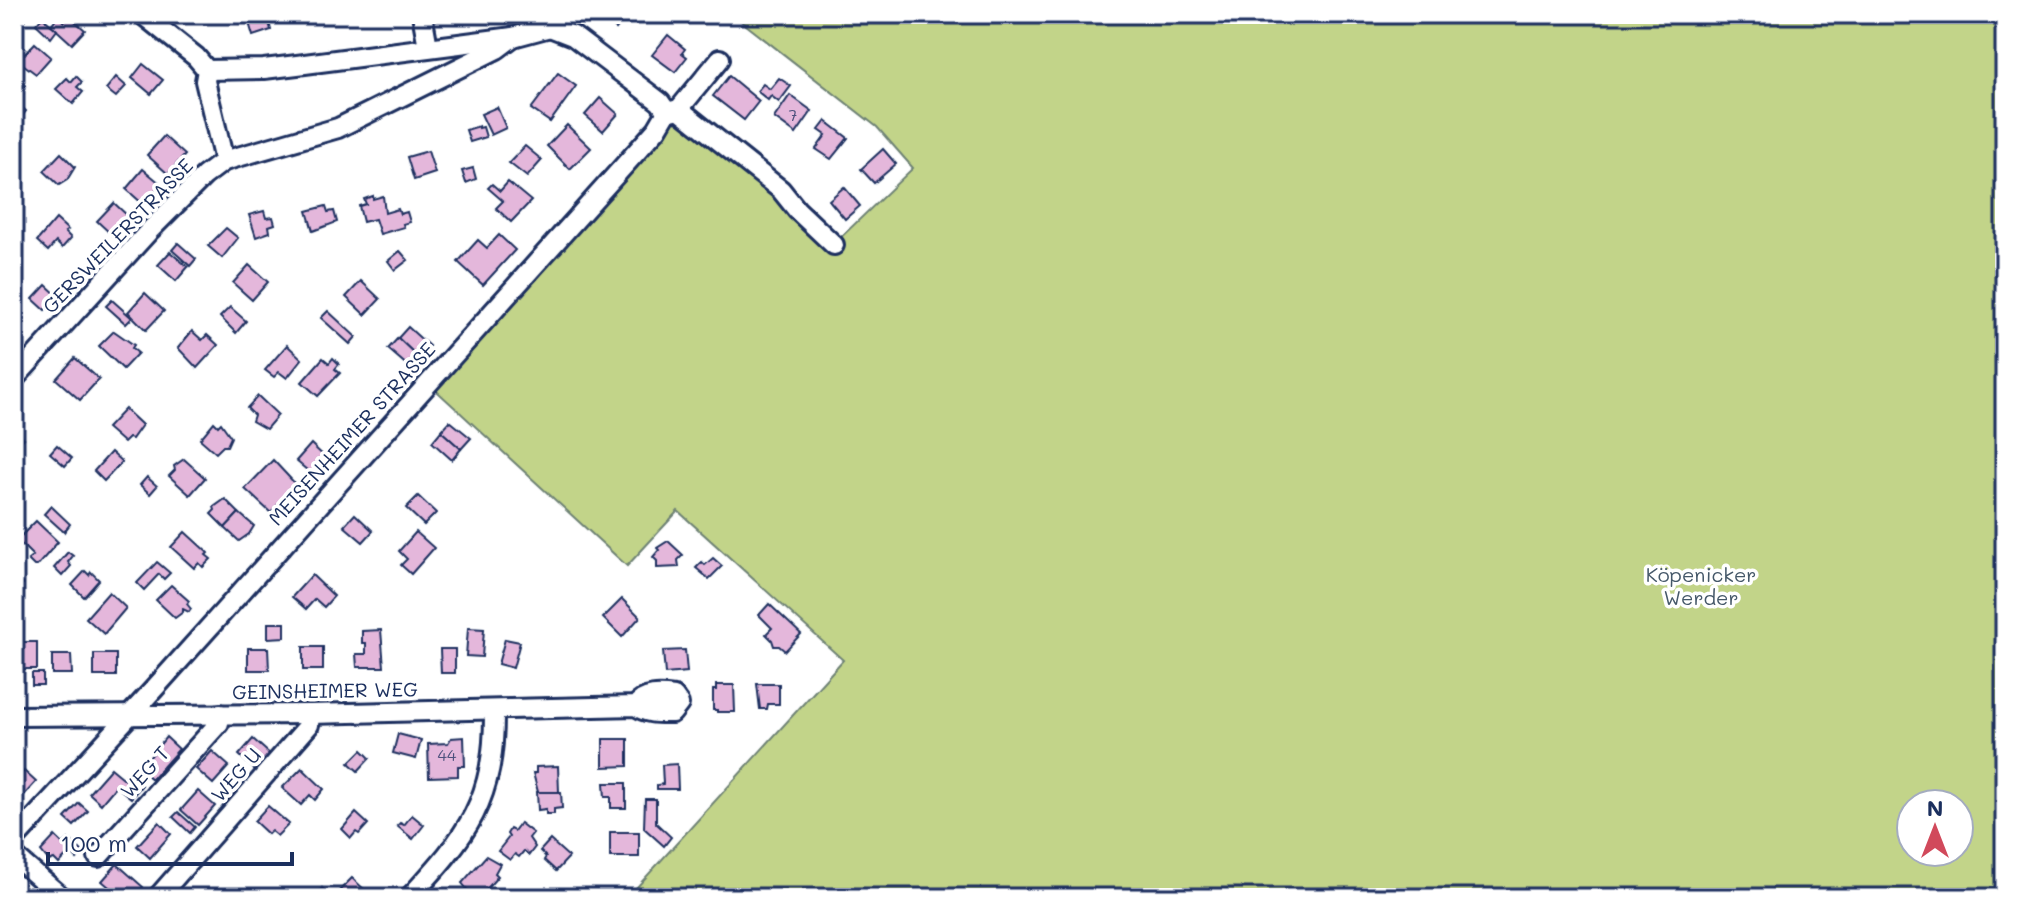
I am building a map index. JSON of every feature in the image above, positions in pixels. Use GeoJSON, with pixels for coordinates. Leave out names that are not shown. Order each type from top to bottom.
{"type":"FeatureCollection","features":[{"type":"Feature","properties":{"kind":"street"},"geometry":{"type":"LineString","coordinates":[[142,14],[196,57],[207,70]]}},
{"type":"Feature","properties":{"kind":"street"},"geometry":{"type":"LineString","coordinates":[[422,14],[428,47]]}},
{"type":"Feature","properties":{"kind":"street"},"geometry":{"type":"LineString","coordinates":[[207,70],[205,81],[224,161],[338,128],[497,49],[513,37],[553,20],[781,190],[834,245]]}},
{"type":"Feature","properties":{"kind":"street"},"geometry":{"type":"LineString","coordinates":[[207,70],[264,69],[513,37]]}},
{"type":"Feature","properties":{"kind":"street","name":"MEISENHEIMER STRASSE"},"geometry":{"type":"LineString","coordinates":[[14,840],[720,59]]}},
{"type":"Feature","properties":{"kind":"street","name":"GERSWEILERSTRASSE"},"geometry":{"type":"LineString","coordinates":[[14,379],[141,239],[204,176],[224,161]]}},
{"type":"Feature","properties":{"kind":"street","name":"GEINSHEIMER WEG"},"geometry":{"type":"LineString","coordinates":[[14,716],[310,714],[636,706]]}},
{"type":"Feature","properties":{"kind":"street"},"geometry":{"type":"LineString","coordinates":[[409,898],[461,838],[478,811],[487,788],[494,710]]}},
{"type":"Feature","properties":{"kind":"street","name":"WEG T"},"geometry":{"type":"LineString","coordinates":[[98,857],[219,723],[220,714]]}},
{"type":"Feature","properties":{"kind":"street","name":"WEG U"},"geometry":{"type":"LineString","coordinates":[[157,898],[309,725],[310,714]]}},
{"type":"Feature","properties":{"kind":"street"},"geometry":{"type":"LineString","coordinates":[[14,856],[63,898]]}},
{"type":"Feature","properties":{"kind":"green space","name":"Köpenicker Werder"},"geometry":{"type":"Polygon","coordinates":[[[732,14],[2005,14],[2005,898],[627,898],[843,660],[678,511],[627,566],[428,383],[679,109],[834,244],[913,168],[877,127],[732,14]]]}},
{"type":"Feature","properties":{"kind":"building"},"geometry":{"type":"Polygon","coordinates":[[[267,14],[271,30],[253,36],[247,16],[267,14]]]}},
{"type":"Feature","properties":{"kind":"building"},"geometry":{"type":"Polygon","coordinates":[[[597,14],[628,14],[616,29],[597,14]]]}},
{"type":"Feature","properties":{"kind":"building"},"geometry":{"type":"Polygon","coordinates":[[[58,16],[64,22],[69,16],[85,30],[72,44],[51,25],[58,16]]]}},
{"type":"Feature","properties":{"kind":"building"},"geometry":{"type":"Polygon","coordinates":[[[42,17],[57,30],[51,38],[36,24],[42,17]]]}},
{"type":"Feature","properties":{"kind":"building"},"geometry":{"type":"Polygon","coordinates":[[[668,35],[685,49],[682,53],[687,57],[675,72],[652,55],[668,35]]]}},
{"type":"Feature","properties":{"kind":"building"},"geometry":{"type":"Polygon","coordinates":[[[35,43],[51,57],[36,74],[20,62],[35,43]]]}},
{"type":"Feature","properties":{"kind":"building"},"geometry":{"type":"Polygon","coordinates":[[[143,64],[163,80],[151,94],[132,78],[143,64]]]}},
{"type":"Feature","properties":{"kind":"building"},"geometry":{"type":"Polygon","coordinates":[[[558,73],[576,86],[550,122],[531,109],[558,73]]]}},
{"type":"Feature","properties":{"kind":"building"},"geometry":{"type":"Polygon","coordinates":[[[14,76],[25,86],[16,102],[26,111],[14,126],[14,76]]]}},
{"type":"Feature","properties":{"kind":"building"},"geometry":{"type":"Polygon","coordinates":[[[76,76],[82,82],[77,87],[83,92],[73,104],[56,89],[67,78],[71,82],[76,76]]]}},
{"type":"Feature","properties":{"kind":"building"},"geometry":{"type":"Polygon","coordinates":[[[729,76],[759,101],[744,120],[713,96],[729,76]]]}},
{"type":"Feature","properties":{"kind":"building"},"geometry":{"type":"Polygon","coordinates":[[[116,77],[126,86],[116,97],[106,89],[116,77]]]}},
{"type":"Feature","properties":{"kind":"building"},"geometry":{"type":"Polygon","coordinates":[[[779,78],[791,86],[779,102],[771,96],[768,100],[757,91],[763,84],[770,89],[779,78]]]}},
{"type":"Feature","properties":{"kind":"building"},"geometry":{"type":"Polygon","coordinates":[[[790,95],[812,111],[796,134],[774,118],[790,95]]]}},
{"type":"Feature","properties":{"kind":"building"},"geometry":{"type":"Polygon","coordinates":[[[600,98],[618,114],[603,131],[585,115],[600,98]]]}},
{"type":"Feature","properties":{"kind":"building"},"geometry":{"type":"Polygon","coordinates":[[[497,107],[506,128],[491,135],[481,114],[497,107]]]}},
{"type":"Feature","properties":{"kind":"building"},"geometry":{"type":"Polygon","coordinates":[[[826,121],[848,138],[831,159],[816,149],[826,135],[819,130],[826,121]]]}},
{"type":"Feature","properties":{"kind":"building"},"geometry":{"type":"Polygon","coordinates":[[[567,125],[591,148],[570,169],[547,146],[567,125]]]}},
{"type":"Feature","properties":{"kind":"building"},"geometry":{"type":"Polygon","coordinates":[[[483,127],[486,137],[470,142],[466,130],[483,127]]]}},
{"type":"Feature","properties":{"kind":"building"},"geometry":{"type":"Polygon","coordinates":[[[164,136],[185,155],[168,174],[147,155],[164,136]]]}},
{"type":"Feature","properties":{"kind":"building"},"geometry":{"type":"Polygon","coordinates":[[[525,146],[542,160],[527,177],[509,163],[525,146]]]}},
{"type":"Feature","properties":{"kind":"building"},"geometry":{"type":"Polygon","coordinates":[[[883,149],[896,164],[874,183],[861,169],[883,149]]]}},
{"type":"Feature","properties":{"kind":"building"},"geometry":{"type":"Polygon","coordinates":[[[428,151],[435,173],[414,180],[407,157],[428,151]]]}},
{"type":"Feature","properties":{"kind":"building"},"geometry":{"type":"Polygon","coordinates":[[[61,153],[75,167],[67,180],[59,185],[44,171],[61,153]]]}},
{"type":"Feature","properties":{"kind":"building"},"geometry":{"type":"Polygon","coordinates":[[[473,168],[476,179],[466,183],[462,171],[473,168]]]}},
{"type":"Feature","properties":{"kind":"building"},"geometry":{"type":"Polygon","coordinates":[[[143,169],[161,184],[143,204],[126,189],[143,169]]]}},
{"type":"Feature","properties":{"kind":"building"},"geometry":{"type":"Polygon","coordinates":[[[508,182],[531,201],[511,222],[496,208],[503,201],[488,188],[492,184],[500,191],[508,182]]]}},
{"type":"Feature","properties":{"kind":"building"},"geometry":{"type":"Polygon","coordinates":[[[844,187],[860,206],[845,219],[829,200],[844,187]]]}},
{"type":"Feature","properties":{"kind":"building"},"geometry":{"type":"Polygon","coordinates":[[[373,196],[373,199],[383,196],[385,213],[398,209],[400,214],[407,212],[410,222],[403,224],[404,227],[380,234],[375,219],[363,222],[359,206],[366,204],[364,199],[373,196]]]}},
{"type":"Feature","properties":{"kind":"building"},"geometry":{"type":"Polygon","coordinates":[[[114,203],[129,217],[123,227],[112,235],[97,221],[114,203]]]}},
{"type":"Feature","properties":{"kind":"building"},"geometry":{"type":"Polygon","coordinates":[[[326,206],[328,212],[334,211],[337,222],[313,231],[307,211],[326,206]]]}},
{"type":"Feature","properties":{"kind":"building"},"geometry":{"type":"Polygon","coordinates":[[[264,211],[266,218],[273,217],[275,224],[269,226],[270,232],[256,237],[249,215],[264,211]]]}},
{"type":"Feature","properties":{"kind":"building"},"geometry":{"type":"Polygon","coordinates":[[[56,219],[68,230],[65,232],[71,238],[62,248],[56,242],[48,251],[37,241],[56,219]]]}},
{"type":"Feature","properties":{"kind":"building"},"geometry":{"type":"Polygon","coordinates":[[[226,228],[238,238],[222,258],[208,246],[226,228]]]}},
{"type":"Feature","properties":{"kind":"building"},"geometry":{"type":"Polygon","coordinates":[[[499,235],[515,250],[483,285],[458,262],[478,240],[487,248],[499,235]]]}},
{"type":"Feature","properties":{"kind":"building"},"geometry":{"type":"Polygon","coordinates":[[[178,243],[196,259],[190,266],[172,250],[178,243]]]}},
{"type":"Feature","properties":{"kind":"building"},"geometry":{"type":"Polygon","coordinates":[[[400,251],[408,260],[395,270],[388,261],[400,251]]]}},
{"type":"Feature","properties":{"kind":"building"},"geometry":{"type":"Polygon","coordinates":[[[170,252],[188,267],[176,281],[158,265],[170,252]]]}},
{"type":"Feature","properties":{"kind":"building"},"geometry":{"type":"Polygon","coordinates":[[[249,265],[268,282],[252,300],[233,283],[249,265]]]}},
{"type":"Feature","properties":{"kind":"building"},"geometry":{"type":"Polygon","coordinates":[[[361,281],[380,299],[365,315],[346,297],[361,281]]]}},
{"type":"Feature","properties":{"kind":"building"},"geometry":{"type":"Polygon","coordinates":[[[46,285],[58,296],[45,310],[33,299],[46,285]]]}},
{"type":"Feature","properties":{"kind":"building"},"geometry":{"type":"Polygon","coordinates":[[[145,293],[164,311],[146,330],[128,312],[145,293]]]}},
{"type":"Feature","properties":{"kind":"building"},"geometry":{"type":"Polygon","coordinates":[[[112,300],[132,318],[126,324],[106,306],[112,300]]]}},
{"type":"Feature","properties":{"kind":"building"},"geometry":{"type":"Polygon","coordinates":[[[230,307],[246,321],[236,333],[220,317],[230,307]]]}},
{"type":"Feature","properties":{"kind":"building"},"geometry":{"type":"Polygon","coordinates":[[[328,311],[356,337],[350,344],[321,318],[328,311]]]}},
{"type":"Feature","properties":{"kind":"building"},"geometry":{"type":"Polygon","coordinates":[[[408,327],[429,346],[418,357],[398,338],[408,327]]]}},
{"type":"Feature","properties":{"kind":"building"},"geometry":{"type":"Polygon","coordinates":[[[114,331],[134,345],[132,348],[138,353],[123,369],[99,346],[114,331]]]}},
{"type":"Feature","properties":{"kind":"building"},"geometry":{"type":"Polygon","coordinates":[[[192,331],[202,340],[207,335],[218,345],[197,368],[178,348],[192,331]]]}},
{"type":"Feature","properties":{"kind":"building"},"geometry":{"type":"Polygon","coordinates":[[[398,338],[418,357],[409,367],[388,349],[398,338]]]}},
{"type":"Feature","properties":{"kind":"building"},"geometry":{"type":"Polygon","coordinates":[[[287,345],[302,359],[287,378],[279,372],[274,377],[265,370],[287,345]]]}},
{"type":"Feature","properties":{"kind":"building"},"geometry":{"type":"Polygon","coordinates":[[[75,358],[99,379],[80,400],[56,379],[75,358]]]}},
{"type":"Feature","properties":{"kind":"building"},"geometry":{"type":"Polygon","coordinates":[[[323,358],[329,363],[333,358],[339,364],[335,369],[340,373],[318,396],[302,382],[323,358]]]}},
{"type":"Feature","properties":{"kind":"building"},"geometry":{"type":"Polygon","coordinates":[[[258,396],[278,415],[266,429],[252,421],[254,415],[247,408],[258,396]]]}},
{"type":"Feature","properties":{"kind":"building"},"geometry":{"type":"Polygon","coordinates":[[[125,409],[142,425],[132,439],[124,443],[107,428],[125,409]]]}},
{"type":"Feature","properties":{"kind":"building"},"geometry":{"type":"Polygon","coordinates":[[[450,421],[471,438],[461,449],[441,431],[450,421]]]}},
{"type":"Feature","properties":{"kind":"building"},"geometry":{"type":"Polygon","coordinates":[[[214,422],[218,426],[221,423],[231,437],[227,446],[216,453],[200,439],[214,422]]]}},
{"type":"Feature","properties":{"kind":"building"},"geometry":{"type":"Polygon","coordinates":[[[14,430],[24,438],[14,450],[14,430]]]}},
{"type":"Feature","properties":{"kind":"building"},"geometry":{"type":"Polygon","coordinates":[[[441,431],[461,449],[452,460],[432,442],[441,431]]]}},
{"type":"Feature","properties":{"kind":"building"},"geometry":{"type":"Polygon","coordinates":[[[311,444],[327,459],[313,475],[296,461],[311,444]]]}},
{"type":"Feature","properties":{"kind":"building"},"geometry":{"type":"Polygon","coordinates":[[[57,445],[72,458],[65,466],[50,453],[57,445]]]}},
{"type":"Feature","properties":{"kind":"building"},"geometry":{"type":"Polygon","coordinates":[[[111,452],[122,462],[104,481],[94,471],[111,452]]]}},
{"type":"Feature","properties":{"kind":"building"},"geometry":{"type":"Polygon","coordinates":[[[184,459],[205,478],[190,495],[169,476],[175,470],[174,466],[184,459]]]}},
{"type":"Feature","properties":{"kind":"building"},"geometry":{"type":"Polygon","coordinates":[[[273,460],[301,490],[293,498],[288,493],[271,513],[245,489],[273,460]]]}},
{"type":"Feature","properties":{"kind":"building"},"geometry":{"type":"Polygon","coordinates":[[[147,477],[157,486],[150,494],[140,485],[147,477]]]}},
{"type":"Feature","properties":{"kind":"building"},"geometry":{"type":"Polygon","coordinates":[[[418,496],[436,513],[424,525],[406,508],[418,496]]]}},
{"type":"Feature","properties":{"kind":"building"},"geometry":{"type":"Polygon","coordinates":[[[225,499],[239,513],[225,528],[211,514],[214,507],[225,499]]]}},
{"type":"Feature","properties":{"kind":"building"},"geometry":{"type":"Polygon","coordinates":[[[51,506],[70,524],[64,532],[44,514],[51,506]]]}},
{"type":"Feature","properties":{"kind":"building"},"geometry":{"type":"Polygon","coordinates":[[[239,513],[254,526],[239,541],[225,528],[239,513]]]}},
{"type":"Feature","properties":{"kind":"building"},"geometry":{"type":"Polygon","coordinates":[[[355,514],[373,531],[363,542],[344,526],[355,514]]]}},
{"type":"Feature","properties":{"kind":"building"},"geometry":{"type":"Polygon","coordinates":[[[36,521],[58,542],[34,566],[28,560],[33,556],[17,540],[36,521]]]}},
{"type":"Feature","properties":{"kind":"building"},"geometry":{"type":"Polygon","coordinates":[[[185,532],[208,553],[206,555],[211,559],[203,567],[199,563],[194,568],[171,547],[185,532]]]}},
{"type":"Feature","properties":{"kind":"building"},"geometry":{"type":"Polygon","coordinates":[[[416,532],[434,548],[411,574],[401,565],[407,559],[399,551],[416,532]]]}},
{"type":"Feature","properties":{"kind":"building"},"geometry":{"type":"Polygon","coordinates":[[[668,541],[683,555],[678,560],[679,567],[657,568],[653,557],[659,550],[657,548],[668,541]]]}},
{"type":"Feature","properties":{"kind":"building"},"geometry":{"type":"Polygon","coordinates":[[[68,552],[73,556],[68,562],[71,566],[62,576],[54,568],[68,552]]]}},
{"type":"Feature","properties":{"kind":"building"},"geometry":{"type":"Polygon","coordinates":[[[713,558],[722,566],[709,579],[696,568],[713,558]]]}},
{"type":"Feature","properties":{"kind":"building"},"geometry":{"type":"Polygon","coordinates":[[[157,562],[170,573],[164,579],[159,574],[144,590],[137,583],[157,562]]]}},
{"type":"Feature","properties":{"kind":"building"},"geometry":{"type":"Polygon","coordinates":[[[14,569],[23,584],[14,589],[14,569]]]}},
{"type":"Feature","properties":{"kind":"building"},"geometry":{"type":"Polygon","coordinates":[[[85,571],[89,575],[91,572],[99,580],[84,597],[72,585],[85,571]]]}},
{"type":"Feature","properties":{"kind":"building"},"geometry":{"type":"Polygon","coordinates":[[[312,575],[334,596],[324,607],[315,599],[306,609],[292,597],[312,575]]]}},
{"type":"Feature","properties":{"kind":"building"},"geometry":{"type":"Polygon","coordinates":[[[171,585],[189,601],[187,604],[191,609],[189,612],[183,609],[175,618],[156,600],[171,585]]]}},
{"type":"Feature","properties":{"kind":"building"},"geometry":{"type":"Polygon","coordinates":[[[109,592],[126,608],[104,634],[86,618],[109,592]]]}},
{"type":"Feature","properties":{"kind":"building"},"geometry":{"type":"Polygon","coordinates":[[[622,599],[640,617],[622,637],[603,618],[622,599]]]}},
{"type":"Feature","properties":{"kind":"building"},"geometry":{"type":"Polygon","coordinates":[[[769,604],[801,634],[785,651],[774,646],[766,634],[772,628],[759,615],[769,604]]]}},
{"type":"Feature","properties":{"kind":"building"},"geometry":{"type":"Polygon","coordinates":[[[268,623],[285,623],[285,637],[268,638],[268,623]]]}},
{"type":"Feature","properties":{"kind":"building"},"geometry":{"type":"Polygon","coordinates":[[[468,628],[484,629],[482,657],[466,656],[468,628]]]}},
{"type":"Feature","properties":{"kind":"building"},"geometry":{"type":"Polygon","coordinates":[[[381,630],[384,667],[357,667],[356,654],[366,654],[362,631],[381,630]]]}},
{"type":"Feature","properties":{"kind":"building"},"geometry":{"type":"Polygon","coordinates":[[[505,639],[520,642],[513,668],[498,664],[505,639]]]}},
{"type":"Feature","properties":{"kind":"building"},"geometry":{"type":"Polygon","coordinates":[[[19,642],[37,642],[37,669],[19,669],[19,642]]]}},
{"type":"Feature","properties":{"kind":"building"},"geometry":{"type":"Polygon","coordinates":[[[14,646],[19,646],[19,673],[14,673],[14,646]]]}},
{"type":"Feature","properties":{"kind":"building"},"geometry":{"type":"Polygon","coordinates":[[[303,647],[323,647],[323,670],[303,670],[303,647]]]}},
{"type":"Feature","properties":{"kind":"building"},"geometry":{"type":"Polygon","coordinates":[[[248,648],[268,648],[269,670],[248,670],[248,648]]]}},
{"type":"Feature","properties":{"kind":"building"},"geometry":{"type":"Polygon","coordinates":[[[440,649],[455,649],[455,673],[441,673],[440,649]]]}},
{"type":"Feature","properties":{"kind":"building"},"geometry":{"type":"Polygon","coordinates":[[[685,650],[687,672],[665,674],[663,651],[685,650]]]}},
{"type":"Feature","properties":{"kind":"building"},"geometry":{"type":"Polygon","coordinates":[[[94,654],[116,654],[116,676],[94,676],[94,654]]]}},
{"type":"Feature","properties":{"kind":"building"},"geometry":{"type":"Polygon","coordinates":[[[52,655],[71,655],[72,674],[52,674],[52,655]]]}},
{"type":"Feature","properties":{"kind":"building"},"geometry":{"type":"Polygon","coordinates":[[[32,673],[43,673],[43,685],[32,685],[32,673]]]}},
{"type":"Feature","properties":{"kind":"building"},"geometry":{"type":"Polygon","coordinates":[[[757,684],[779,684],[779,704],[768,704],[767,709],[760,709],[757,684]]]}},
{"type":"Feature","properties":{"kind":"building"},"geometry":{"type":"Polygon","coordinates":[[[716,685],[734,685],[735,712],[713,710],[716,685]]]}},
{"type":"Feature","properties":{"kind":"building"},"geometry":{"type":"Polygon","coordinates":[[[398,734],[421,740],[416,759],[393,753],[398,734]]]}},
{"type":"Feature","properties":{"kind":"building"},"geometry":{"type":"Polygon","coordinates":[[[166,737],[179,749],[152,779],[140,769],[166,737]]]}},
{"type":"Feature","properties":{"kind":"building"},"geometry":{"type":"Polygon","coordinates":[[[464,737],[465,766],[458,766],[458,776],[429,777],[428,744],[448,743],[451,738],[464,737]]]}},
{"type":"Feature","properties":{"kind":"building"},"geometry":{"type":"Polygon","coordinates":[[[253,739],[271,755],[256,771],[239,755],[253,739]]]}},
{"type":"Feature","properties":{"kind":"building"},"geometry":{"type":"Polygon","coordinates":[[[603,739],[628,739],[628,766],[603,767],[603,739]]]}},
{"type":"Feature","properties":{"kind":"building"},"geometry":{"type":"Polygon","coordinates":[[[362,750],[370,758],[358,771],[349,763],[362,750]]]}},
{"type":"Feature","properties":{"kind":"building"},"geometry":{"type":"Polygon","coordinates":[[[212,751],[229,766],[213,784],[196,769],[212,751]]]}},
{"type":"Feature","properties":{"kind":"building"},"geometry":{"type":"Polygon","coordinates":[[[677,764],[678,789],[657,789],[657,785],[663,784],[662,765],[677,764]]]}},
{"type":"Feature","properties":{"kind":"building"},"geometry":{"type":"Polygon","coordinates":[[[558,766],[559,792],[538,792],[533,773],[536,773],[536,767],[558,766]]]}},
{"type":"Feature","properties":{"kind":"building"},"geometry":{"type":"Polygon","coordinates":[[[111,768],[128,782],[133,777],[142,785],[131,798],[116,786],[101,804],[89,793],[111,768]]]}},
{"type":"Feature","properties":{"kind":"building"},"geometry":{"type":"Polygon","coordinates":[[[302,768],[324,789],[315,800],[310,795],[301,805],[282,788],[302,768]]]}},
{"type":"Feature","properties":{"kind":"building"},"geometry":{"type":"Polygon","coordinates":[[[24,771],[36,782],[15,805],[14,781],[24,771]]]}},
{"type":"Feature","properties":{"kind":"building"},"geometry":{"type":"Polygon","coordinates":[[[604,783],[626,783],[626,808],[611,808],[611,797],[605,797],[604,783]]]}},
{"type":"Feature","properties":{"kind":"building"},"geometry":{"type":"Polygon","coordinates":[[[198,791],[215,806],[198,825],[181,810],[198,791]]]}},
{"type":"Feature","properties":{"kind":"building"},"geometry":{"type":"Polygon","coordinates":[[[537,792],[561,792],[562,808],[554,809],[554,814],[546,814],[546,809],[538,810],[537,792]]]}},
{"type":"Feature","properties":{"kind":"building"},"geometry":{"type":"Polygon","coordinates":[[[645,799],[656,799],[656,823],[671,837],[664,846],[644,828],[645,799]]]}},
{"type":"Feature","properties":{"kind":"building"},"geometry":{"type":"Polygon","coordinates":[[[79,803],[88,811],[74,826],[65,818],[79,803]]]}},
{"type":"Feature","properties":{"kind":"building"},"geometry":{"type":"Polygon","coordinates":[[[268,806],[289,824],[277,836],[271,831],[268,834],[254,821],[268,806]]]}},
{"type":"Feature","properties":{"kind":"building"},"geometry":{"type":"Polygon","coordinates":[[[178,812],[195,827],[190,833],[173,817],[178,812]]]}},
{"type":"Feature","properties":{"kind":"building"},"geometry":{"type":"Polygon","coordinates":[[[356,813],[368,824],[351,838],[342,829],[356,813]]]}},
{"type":"Feature","properties":{"kind":"building"},"geometry":{"type":"Polygon","coordinates":[[[412,815],[424,825],[413,839],[397,826],[400,823],[404,825],[412,815]]]}},
{"type":"Feature","properties":{"kind":"building"},"geometry":{"type":"Polygon","coordinates":[[[159,822],[171,834],[150,858],[137,846],[159,822]]]}},
{"type":"Feature","properties":{"kind":"building"},"geometry":{"type":"Polygon","coordinates":[[[520,823],[533,833],[529,838],[535,847],[529,855],[524,851],[510,860],[498,851],[509,837],[510,829],[514,831],[520,823]]]}},
{"type":"Feature","properties":{"kind":"building"},"geometry":{"type":"Polygon","coordinates":[[[610,832],[639,832],[639,857],[610,857],[610,832]]]}},
{"type":"Feature","properties":{"kind":"building"},"geometry":{"type":"Polygon","coordinates":[[[55,836],[63,844],[69,839],[83,852],[77,859],[70,852],[59,864],[54,859],[49,861],[41,851],[55,836]]]}},
{"type":"Feature","properties":{"kind":"building"},"geometry":{"type":"Polygon","coordinates":[[[550,840],[569,857],[556,871],[544,860],[546,857],[540,851],[550,840]]]}},
{"type":"Feature","properties":{"kind":"building"},"geometry":{"type":"Polygon","coordinates":[[[486,856],[500,864],[495,873],[498,876],[482,898],[474,898],[462,883],[486,856]]]}},
{"type":"Feature","properties":{"kind":"building"},"geometry":{"type":"Polygon","coordinates":[[[117,864],[143,887],[133,898],[122,898],[102,881],[117,864]]]}},
{"type":"Feature","properties":{"kind":"building"},"geometry":{"type":"Polygon","coordinates":[[[352,878],[367,892],[361,898],[349,898],[340,890],[352,878]]]}},
{"type":"Feature","properties":{"kind":"building"},"geometry":{"type":"Polygon","coordinates":[[[14,884],[26,895],[24,898],[14,898],[14,884]]]}},
{"type":"Feature","properties":{"kind":"building"},"geometry":{"type":"Polygon","coordinates":[[[322,888],[333,898],[313,898],[322,888]]]}}]}
